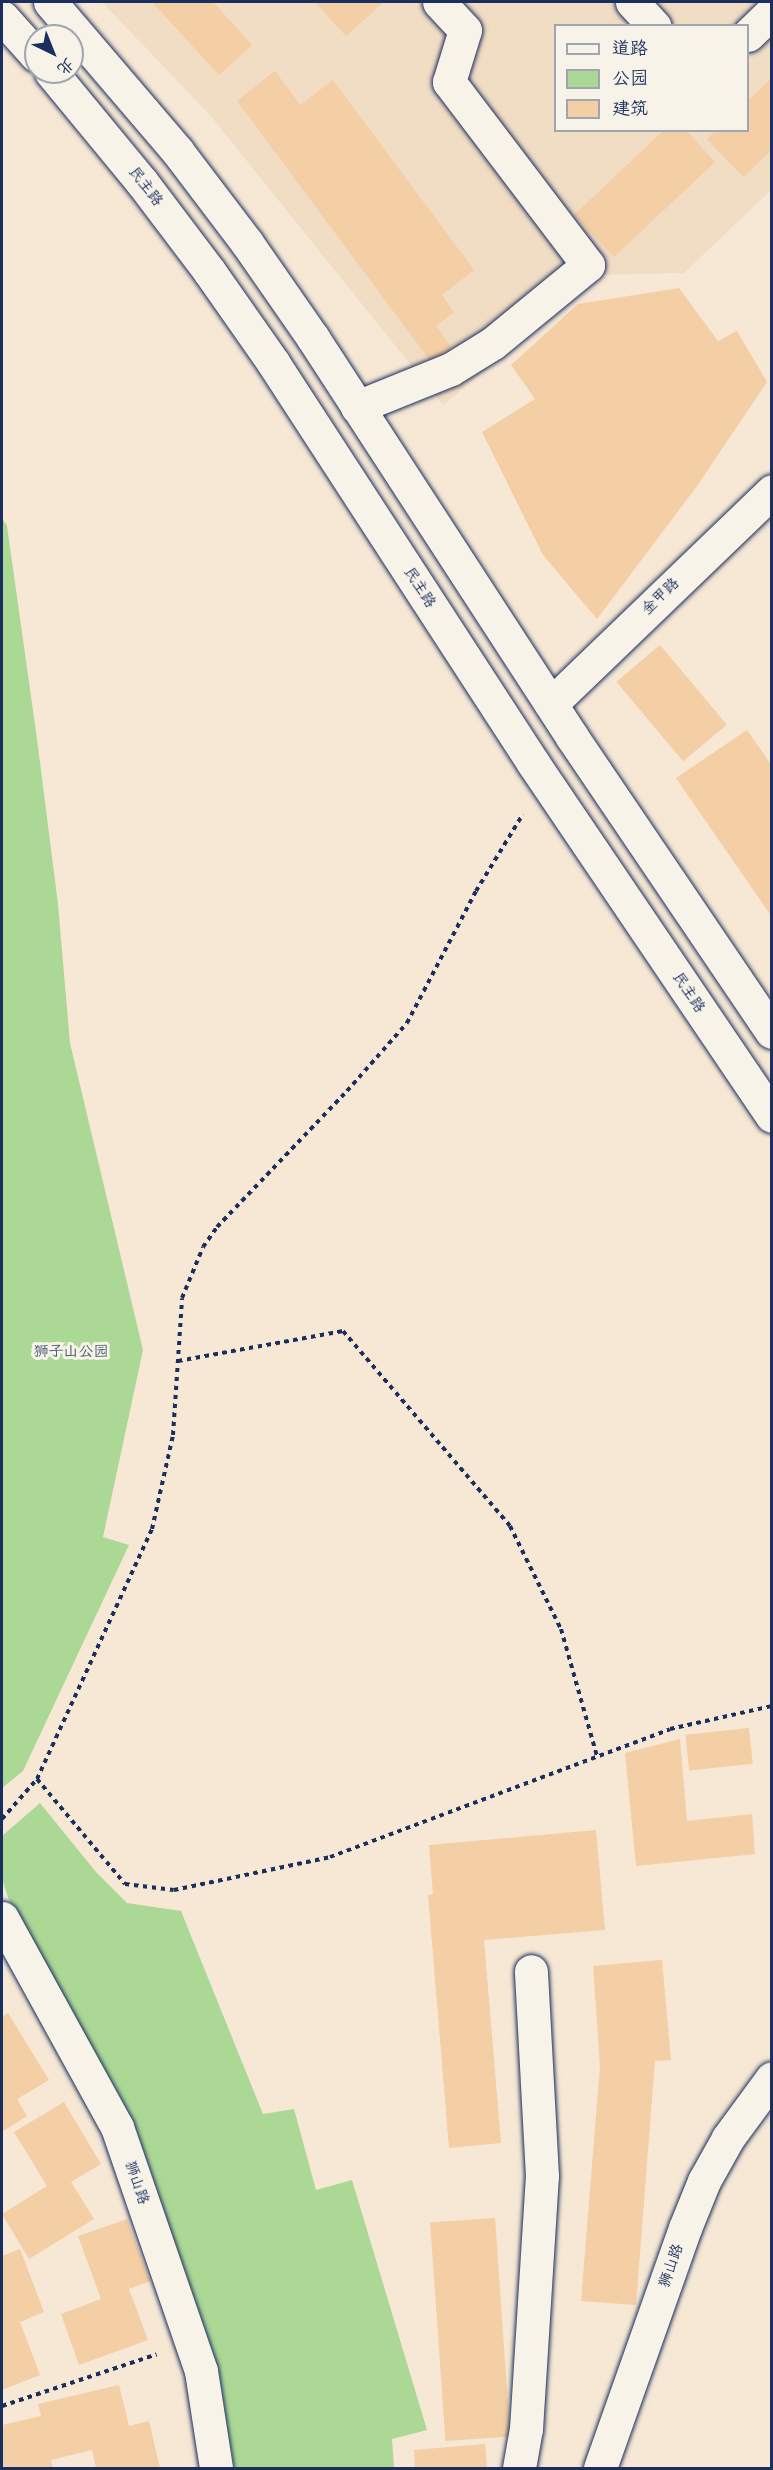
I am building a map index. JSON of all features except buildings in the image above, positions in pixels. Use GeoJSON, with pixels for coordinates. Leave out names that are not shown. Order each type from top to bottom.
{"type":"FeatureCollection","features":[{"type":"Feature","properties":{"kind":"main road"},"geometry":{"type":"LineString","coordinates":[[50,2],[178,152],[247,243],[357,407],[550,704],[771,1032]]}},
{"type":"Feature","properties":{"kind":"main road"},"geometry":{"type":"LineString","coordinates":[[357,407],[451,369],[493,343],[588,265],[449,82],[465,30],[439,2]]}},
{"type":"Feature","properties":{"kind":"main road"},"geometry":{"type":"LineString","coordinates":[[632,2],[652,24]]}},
{"type":"Feature","properties":{"kind":"main road"},"geometry":{"type":"LineString","coordinates":[[749,33],[771,12]]}},
{"type":"Feature","properties":{"kind":"main road"},"geometry":{"type":"LineString","coordinates":[[2,17],[24,42]]}},
{"type":"Feature","properties":{"kind":"main road","name":"民主路"},"geometry":{"type":"LineString","coordinates":[[61,84],[141,181],[209,271],[274,364],[544,780],[771,1116]]}},
{"type":"Feature","properties":{"kind":"main road","name":"金甲路"},"geometry":{"type":"LineString","coordinates":[[550,704],[771,491]]}},
{"type":"Feature","properties":{"kind":"main road","name":"狮山路"},"geometry":{"type":"LineString","coordinates":[[2,1918],[117,2127],[201,2371],[216,2469]]}},
{"type":"Feature","properties":{"kind":"main road"},"geometry":{"type":"LineString","coordinates":[[519,2469],[526,2429],[542,2176],[531,1971]]}},
{"type":"Feature","properties":{"kind":"main road","name":"狮山路"},"geometry":{"type":"LineString","coordinates":[[600,2469],[685,2228],[704,2181],[728,2138],[771,2078]]}},
{"type":"Feature","properties":{"kind":"path"},"geometry":{"type":"LineString","coordinates":[[2,1819],[37,1779],[152,1529],[173,1435],[182,1298],[202,1247],[217,1227],[347,1091],[407,1023],[476,891],[544,780]]}},
{"type":"Feature","properties":{"kind":"path"},"geometry":{"type":"LineString","coordinates":[[178,1361],[343,1331],[510,1526],[561,1629],[597,1756]]}},
{"type":"Feature","properties":{"kind":"path"},"geometry":{"type":"LineString","coordinates":[[37,1779],[125,1884],[174,1890],[330,1857],[670,1729],[771,1706]]}},
{"type":"Feature","properties":{"kind":"path"},"geometry":{"type":"LineString","coordinates":[[2,2406],[191,2342]]}},
{"type":"Feature","properties":{"kind":"shaded area"},"geometry":{"type":"Polygon","coordinates":[[[102,2],[771,2],[771,190],[684,273],[600,275],[443,405],[210,115],[102,2]]]}},
{"type":"Feature","properties":{"kind":"green space","name":"狮子山公园"},"geometry":{"type":"Polygon","coordinates":[[[2,518],[7,526],[37,739],[58,904],[70,1043],[143,1350],[103,1537],[129,1545],[23,1771],[2,1788],[2,518]]]}},
{"type":"Feature","properties":{"kind":"green space"},"geometry":{"type":"Polygon","coordinates":[[[40,1803],[96,1872],[127,1903],[181,1911],[263,2114],[294,2109],[316,2190],[352,2180],[427,2430],[392,2439],[394,2468],[234,2468],[218,2367],[133,2120],[9,1900],[2,1879],[2,1836],[40,1803]]]}}]}
